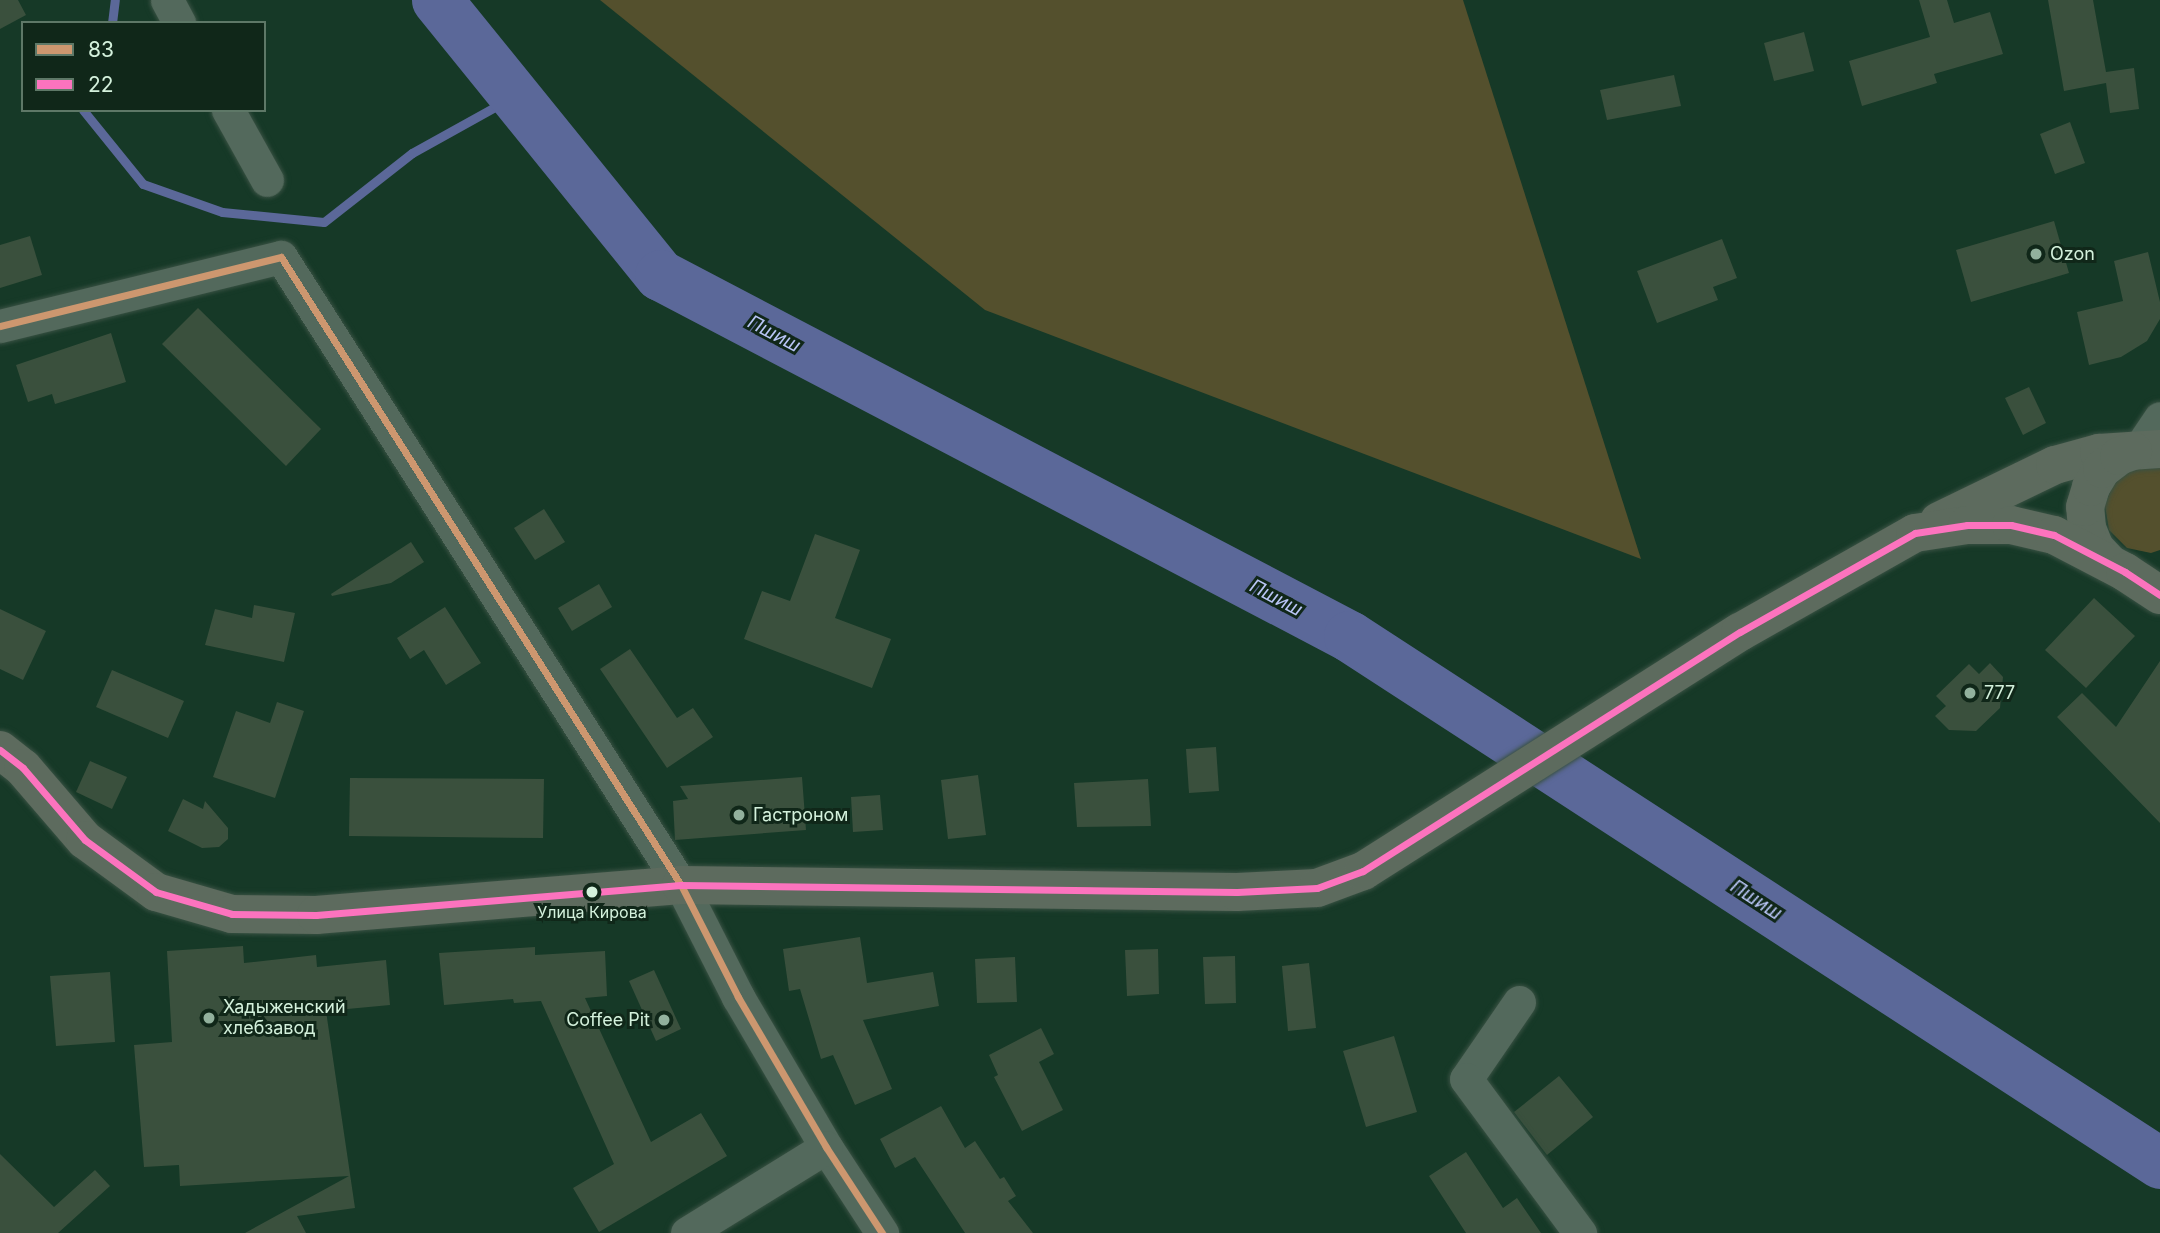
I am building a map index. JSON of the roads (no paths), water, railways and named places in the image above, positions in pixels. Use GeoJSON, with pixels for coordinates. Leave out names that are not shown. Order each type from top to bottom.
{"type":"FeatureCollection","features":[{"type":"Feature","properties":{"kind":"main road"},"geometry":{"type":"LineString","coordinates":[[0,750],[23,768],[85,840],[156,892],[233,914],[316,915],[681,885],[1237,892],[1317,888],[1363,871],[1740,632],[1915,533],[2055,464],[2099,453],[2149,449]]}},
{"type":"Feature","properties":{"kind":"main road"},"geometry":{"type":"LineString","coordinates":[[2149,449],[2119,456],[2102,469],[2091,487],[2085,507],[2087,528],[2095,548],[2131,570],[2160,595]]}},
{"type":"Feature","properties":{"kind":"main road"},"geometry":{"type":"LineString","coordinates":[[1915,533],[1966,525],[2011,525],[2054,535],[2131,570]]}},
{"type":"Feature","properties":{"kind":"street"},"geometry":{"type":"LineString","coordinates":[[167,0],[178,21]]}},
{"type":"Feature","properties":{"kind":"street"},"geometry":{"type":"LineString","coordinates":[[229,112],[267,180]]}},
{"type":"Feature","properties":{"kind":"street"},"geometry":{"type":"LineString","coordinates":[[0,326],[281,257],[681,885],[738,998],[825,1147],[882,1233]]}},
{"type":"Feature","properties":{"kind":"street"},"geometry":{"type":"LineString","coordinates":[[2149,449],[2160,418]]}},
{"type":"Feature","properties":{"kind":"street"},"geometry":{"type":"LineString","coordinates":[[1519,1002],[1466,1079],[1580,1233]]}},
{"type":"Feature","properties":{"kind":"street"},"geometry":{"type":"LineString","coordinates":[[687,1233],[825,1147]]}},
{"type":"Feature","properties":{"kind":"waterway"},"geometry":{"type":"LineString","coordinates":[[112,21],[115,0]]}},
{"type":"Feature","properties":{"kind":"waterway","name":"Пшиш"},"geometry":{"type":"LineString","coordinates":[[437,0],[660,275],[1349,636],[2160,1163]]}},
{"type":"Feature","properties":{"kind":"waterway"},"geometry":{"type":"LineString","coordinates":[[85,112],[143,184],[222,212],[324,222],[412,153],[515,96]]}},
{"type":"Feature","properties":{"kind":"place","name":"Ozon"},"geometry":{"type":"Point","coordinates":[2036,254]}},
{"type":"Feature","properties":{"kind":"place","name":"777"},"geometry":{"type":"Point","coordinates":[1970,693]}},
{"type":"Feature","properties":{"kind":"place","name":"Гастроном"},"geometry":{"type":"Point","coordinates":[739,815]}},
{"type":"Feature","properties":{"kind":"place","name":"Улица Кирова"},"geometry":{"type":"Point","coordinates":[592,892]}},
{"type":"Feature","properties":{"kind":"place","name":"Хадыженский хлебзавод"},"geometry":{"type":"Point","coordinates":[209,1018]}},
{"type":"Feature","properties":{"kind":"place","name":"Coffee Pit"},"geometry":{"type":"Point","coordinates":[664,1020]}}]}
